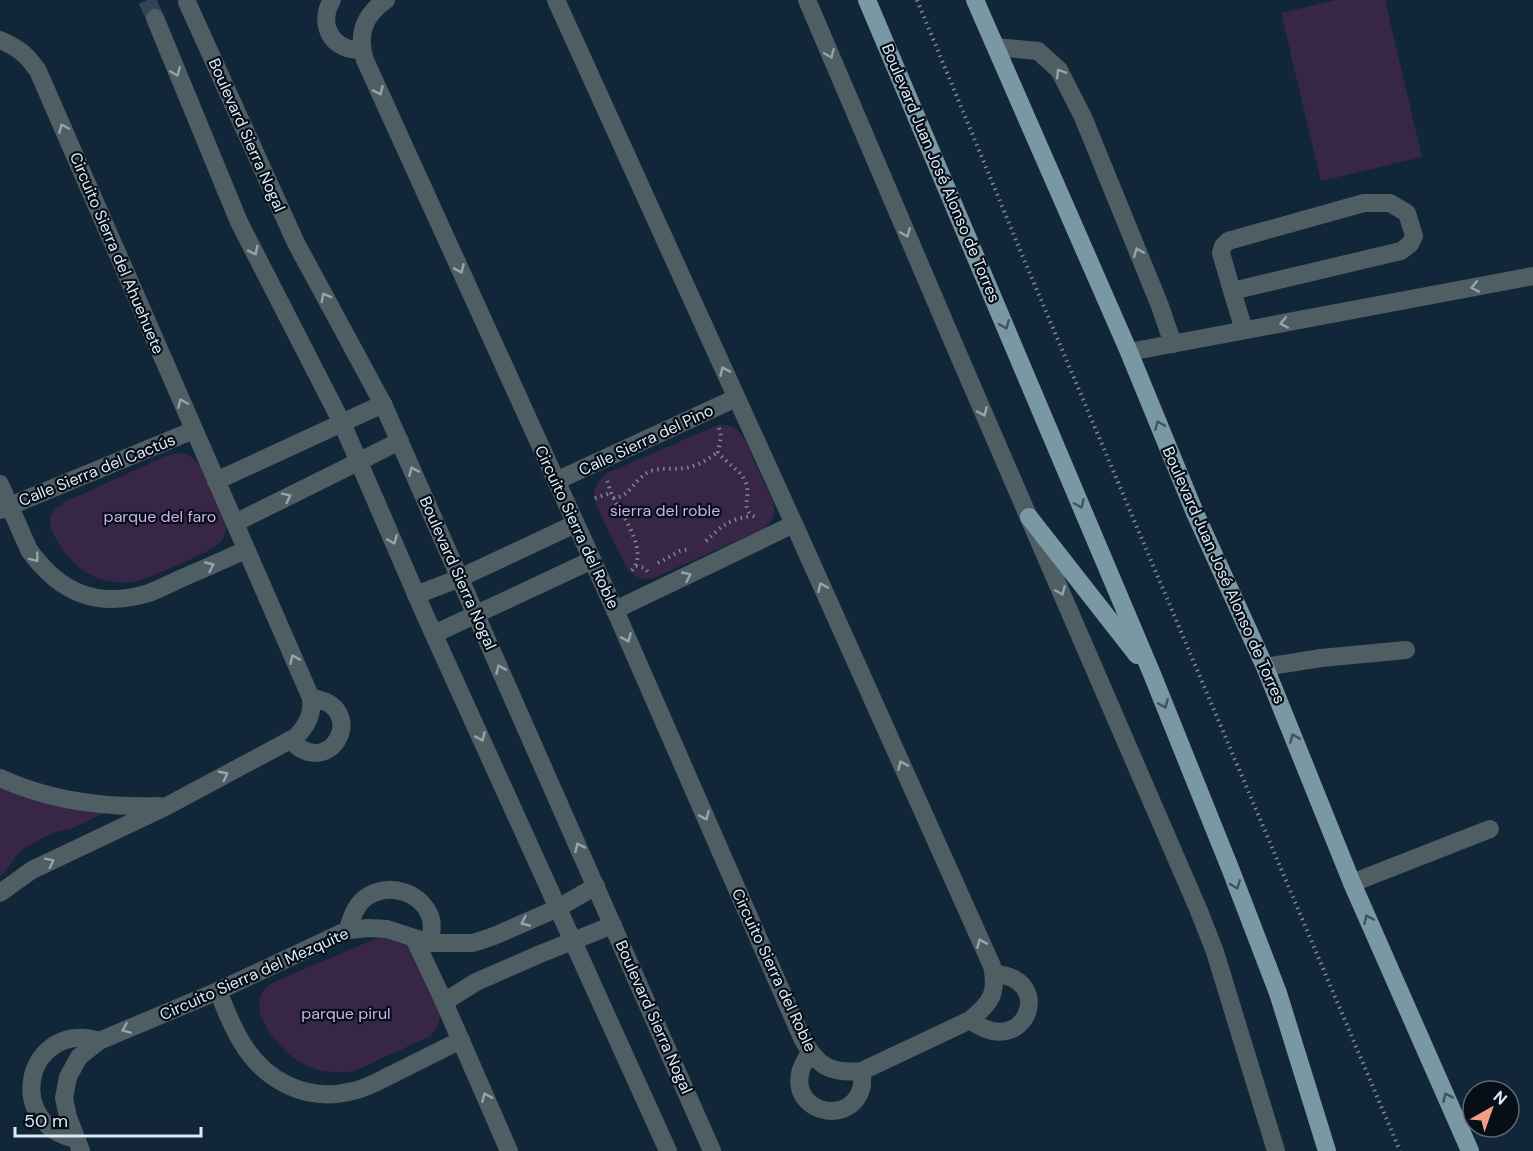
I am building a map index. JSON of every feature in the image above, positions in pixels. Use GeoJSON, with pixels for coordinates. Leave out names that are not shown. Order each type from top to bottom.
{"type":"FeatureCollection","features":[{"type":"Feature","properties":{"kind":"main road","name":"Boulevard Juan José Alonso de Torres"},"geometry":{"type":"LineString","coordinates":[[867,0],[1152,674],[1278,993],[1327,1151]]}},
{"type":"Feature","properties":{"kind":"main road","name":"Boulevard Juan José Alonso de Torres"},"geometry":{"type":"LineString","coordinates":[[975,0],[1129,352],[1195,513],[1265,668],[1352,883],[1470,1151]]}},
{"type":"Feature","properties":{"kind":"main road"},"geometry":{"type":"LineString","coordinates":[[1029,517],[1152,674]]}},
{"type":"Feature","properties":{"kind":"street"},"geometry":{"type":"LineString","coordinates":[[332,0],[326,12],[326,24],[330,35],[338,43],[348,48],[362,50],[363,30],[368,16],[386,0]]}},
{"type":"Feature","properties":{"kind":"street","name":"Circuito Sierra del Roble"},"geometry":{"type":"LineString","coordinates":[[362,50],[615,610],[802,1038],[817,1061],[830,1069],[848,1073],[862,1071],[970,1020],[982,1011],[992,999],[992,966],[556,0]]}},
{"type":"Feature","properties":{"kind":"street"},"geometry":{"type":"LineString","coordinates":[[807,0],[1199,911],[1215,952],[1276,1151]]}},
{"type":"Feature","properties":{"kind":"street","name":"Boulevard Sierra Nogal"},"geometry":{"type":"LineString","coordinates":[[187,2],[296,243],[383,404],[400,441],[712,1151]]}},
{"type":"Feature","properties":{"kind":"street"},"geometry":{"type":"LineString","coordinates":[[154,18],[239,222],[342,423],[416,595],[668,1151]]}},
{"type":"Feature","properties":{"kind":"street","name":"Circuito Sierra del Ahuehuete"},"geometry":{"type":"LineString","coordinates":[[0,40],[14,45],[27,56],[38,71],[311,698]]}},
{"type":"Feature","properties":{"kind":"street"},"geometry":{"type":"LineString","coordinates":[[996,47],[1038,51],[1059,70],[1083,117],[1160,306],[1173,344]]}},
{"type":"Feature","properties":{"kind":"street"},"geometry":{"type":"LineString","coordinates":[[1232,291],[1401,251],[1410,244],[1414,237],[1407,213],[1390,203],[1364,203],[1228,241],[1222,246],[1221,253],[1232,291],[1244,330]]}},
{"type":"Feature","properties":{"kind":"street"},"geometry":{"type":"LineString","coordinates":[[1129,352],[1533,276]]}},
{"type":"Feature","properties":{"kind":"street","name":"Calle Sierra del Pino"},"geometry":{"type":"LineString","coordinates":[[556,481],[736,398]]}},
{"type":"Feature","properties":{"kind":"street"},"geometry":{"type":"LineString","coordinates":[[216,481],[383,404]]}},
{"type":"Feature","properties":{"kind":"street","name":"Calle Sierra del Cactús"},"geometry":{"type":"LineString","coordinates":[[5,508],[194,430]]}},
{"type":"Feature","properties":{"kind":"street"},"geometry":{"type":"LineString","coordinates":[[235,523],[400,441]]}},
{"type":"Feature","properties":{"kind":"street"},"geometry":{"type":"LineString","coordinates":[[0,484],[5,508],[35,559],[49,575],[67,588],[87,596],[110,600],[151,592],[246,550]]}},
{"type":"Feature","properties":{"kind":"street"},"geometry":{"type":"LineString","coordinates":[[416,595],[460,578],[575,524]]}},
{"type":"Feature","properties":{"kind":"street"},"geometry":{"type":"LineString","coordinates":[[615,610],[794,524]]}},
{"type":"Feature","properties":{"kind":"street"},"geometry":{"type":"LineString","coordinates":[[434,634],[592,560]]}},
{"type":"Feature","properties":{"kind":"street"},"geometry":{"type":"LineString","coordinates":[[1265,668],[1321,658],[1406,650]]}},
{"type":"Feature","properties":{"kind":"street"},"geometry":{"type":"LineString","coordinates":[[0,893],[32,870],[167,806],[290,740],[296,737],[310,719],[311,698],[323,699],[333,705],[340,715],[342,727],[339,738],[332,747],[321,753],[309,753],[298,749],[290,740]]}},
{"type":"Feature","properties":{"kind":"street"},"geometry":{"type":"LineString","coordinates":[[0,778],[40,793],[71,800],[135,807],[167,806]]}},
{"type":"Feature","properties":{"kind":"street"},"geometry":{"type":"LineString","coordinates":[[1352,883],[1490,829]]}},
{"type":"Feature","properties":{"kind":"street","name":"Circuito Sierra del Mezquite"},"geometry":{"type":"LineString","coordinates":[[78,1145],[64,1098],[68,1077],[79,1057],[99,1041],[218,991],[348,930],[387,929],[422,941],[474,943],[558,908],[596,886]]}},
{"type":"Feature","properties":{"kind":"street"},"geometry":{"type":"LineString","coordinates":[[348,930],[356,907],[374,892],[386,889],[409,893],[426,909],[431,920],[432,932],[422,941],[444,1002],[509,1151]]}},
{"type":"Feature","properties":{"kind":"street"},"geometry":{"type":"LineString","coordinates":[[444,1002],[477,982],[613,925]]}},
{"type":"Feature","properties":{"kind":"street"},"geometry":{"type":"LineString","coordinates":[[970,1020],[994,1032],[1015,1029],[1023,1022],[1030,1006],[1023,986],[1015,978],[1005,974],[993,974]]}},
{"type":"Feature","properties":{"kind":"street"},"geometry":{"type":"LineString","coordinates":[[218,991],[241,1042],[256,1062],[283,1084],[304,1093],[336,1095],[356,1091],[461,1040]]}},
{"type":"Feature","properties":{"kind":"street"},"geometry":{"type":"LineString","coordinates":[[78,1145],[52,1130],[36,1111],[32,1099],[33,1074],[39,1061],[48,1050],[59,1043],[86,1038],[99,1041]]}},
{"type":"Feature","properties":{"kind":"street"},"geometry":{"type":"LineString","coordinates":[[810,1053],[799,1076],[800,1086],[811,1105],[820,1110],[831,1112],[851,1105],[862,1086],[862,1071]]}},
{"type":"Feature","properties":{"kind":"path"},"geometry":{"type":"LineString","coordinates":[[917,0],[1400,1151]]}},
{"type":"Feature","properties":{"kind":"path"},"geometry":{"type":"LineString","coordinates":[[718,425],[721,436],[718,452],[740,472],[744,479],[748,490],[747,509],[751,516]]}},
{"type":"Feature","properties":{"kind":"path"},"geometry":{"type":"LineString","coordinates":[[613,498],[622,497],[649,472],[662,468],[691,467],[718,452]]}},
{"type":"Feature","properties":{"kind":"path"},"geometry":{"type":"LineString","coordinates":[[605,474],[613,498],[637,546],[636,566],[630,572]]}},
{"type":"Feature","properties":{"kind":"path"},"geometry":{"type":"LineString","coordinates":[[595,498],[611,493]]}},
{"type":"Feature","properties":{"kind":"path"},"geometry":{"type":"LineString","coordinates":[[703,544],[732,520],[751,516],[764,521]]}},
{"type":"Feature","properties":{"kind":"path"},"geometry":{"type":"LineString","coordinates":[[648,571],[666,558],[693,548]]}},
{"type":"Feature","properties":{"kind":"green space"},"geometry":{"type":"Polygon","coordinates":[[[1335,0],[1385,0],[1422,157],[1321,181],[1281,13],[1335,0]]]}},
{"type":"Feature","properties":{"kind":"green space","name":"sierra del roble"},"geometry":{"type":"Polygon","coordinates":[[[718,425],[733,427],[744,438],[773,502],[774,514],[771,521],[763,529],[654,578],[643,579],[637,576],[628,570],[603,520],[595,501],[596,486],[605,474],[718,425]]]}},
{"type":"Feature","properties":{"kind":"green space","name":"parque del faro"},"geometry":{"type":"Polygon","coordinates":[[[179,453],[193,458],[207,478],[226,524],[225,533],[220,542],[191,559],[132,582],[122,583],[95,577],[70,559],[51,527],[50,517],[54,510],[67,501],[169,455],[179,453]]]}},
{"type":"Feature","properties":{"kind":"green space"},"geometry":{"type":"Polygon","coordinates":[[[0,779],[106,812],[30,845],[19,852],[0,876],[0,779]]]}},
{"type":"Feature","properties":{"kind":"green space","name":"parque pirul"},"geometry":{"type":"Polygon","coordinates":[[[380,937],[409,943],[440,1015],[435,1030],[429,1037],[348,1072],[325,1071],[307,1066],[289,1054],[265,1024],[259,1003],[263,991],[276,981],[380,937]]]}},
{"type":"Feature","properties":{"kind":"tunnel"},"geometry":{"type":"LineString","coordinates":[[147,0],[155,18]]}}]}
